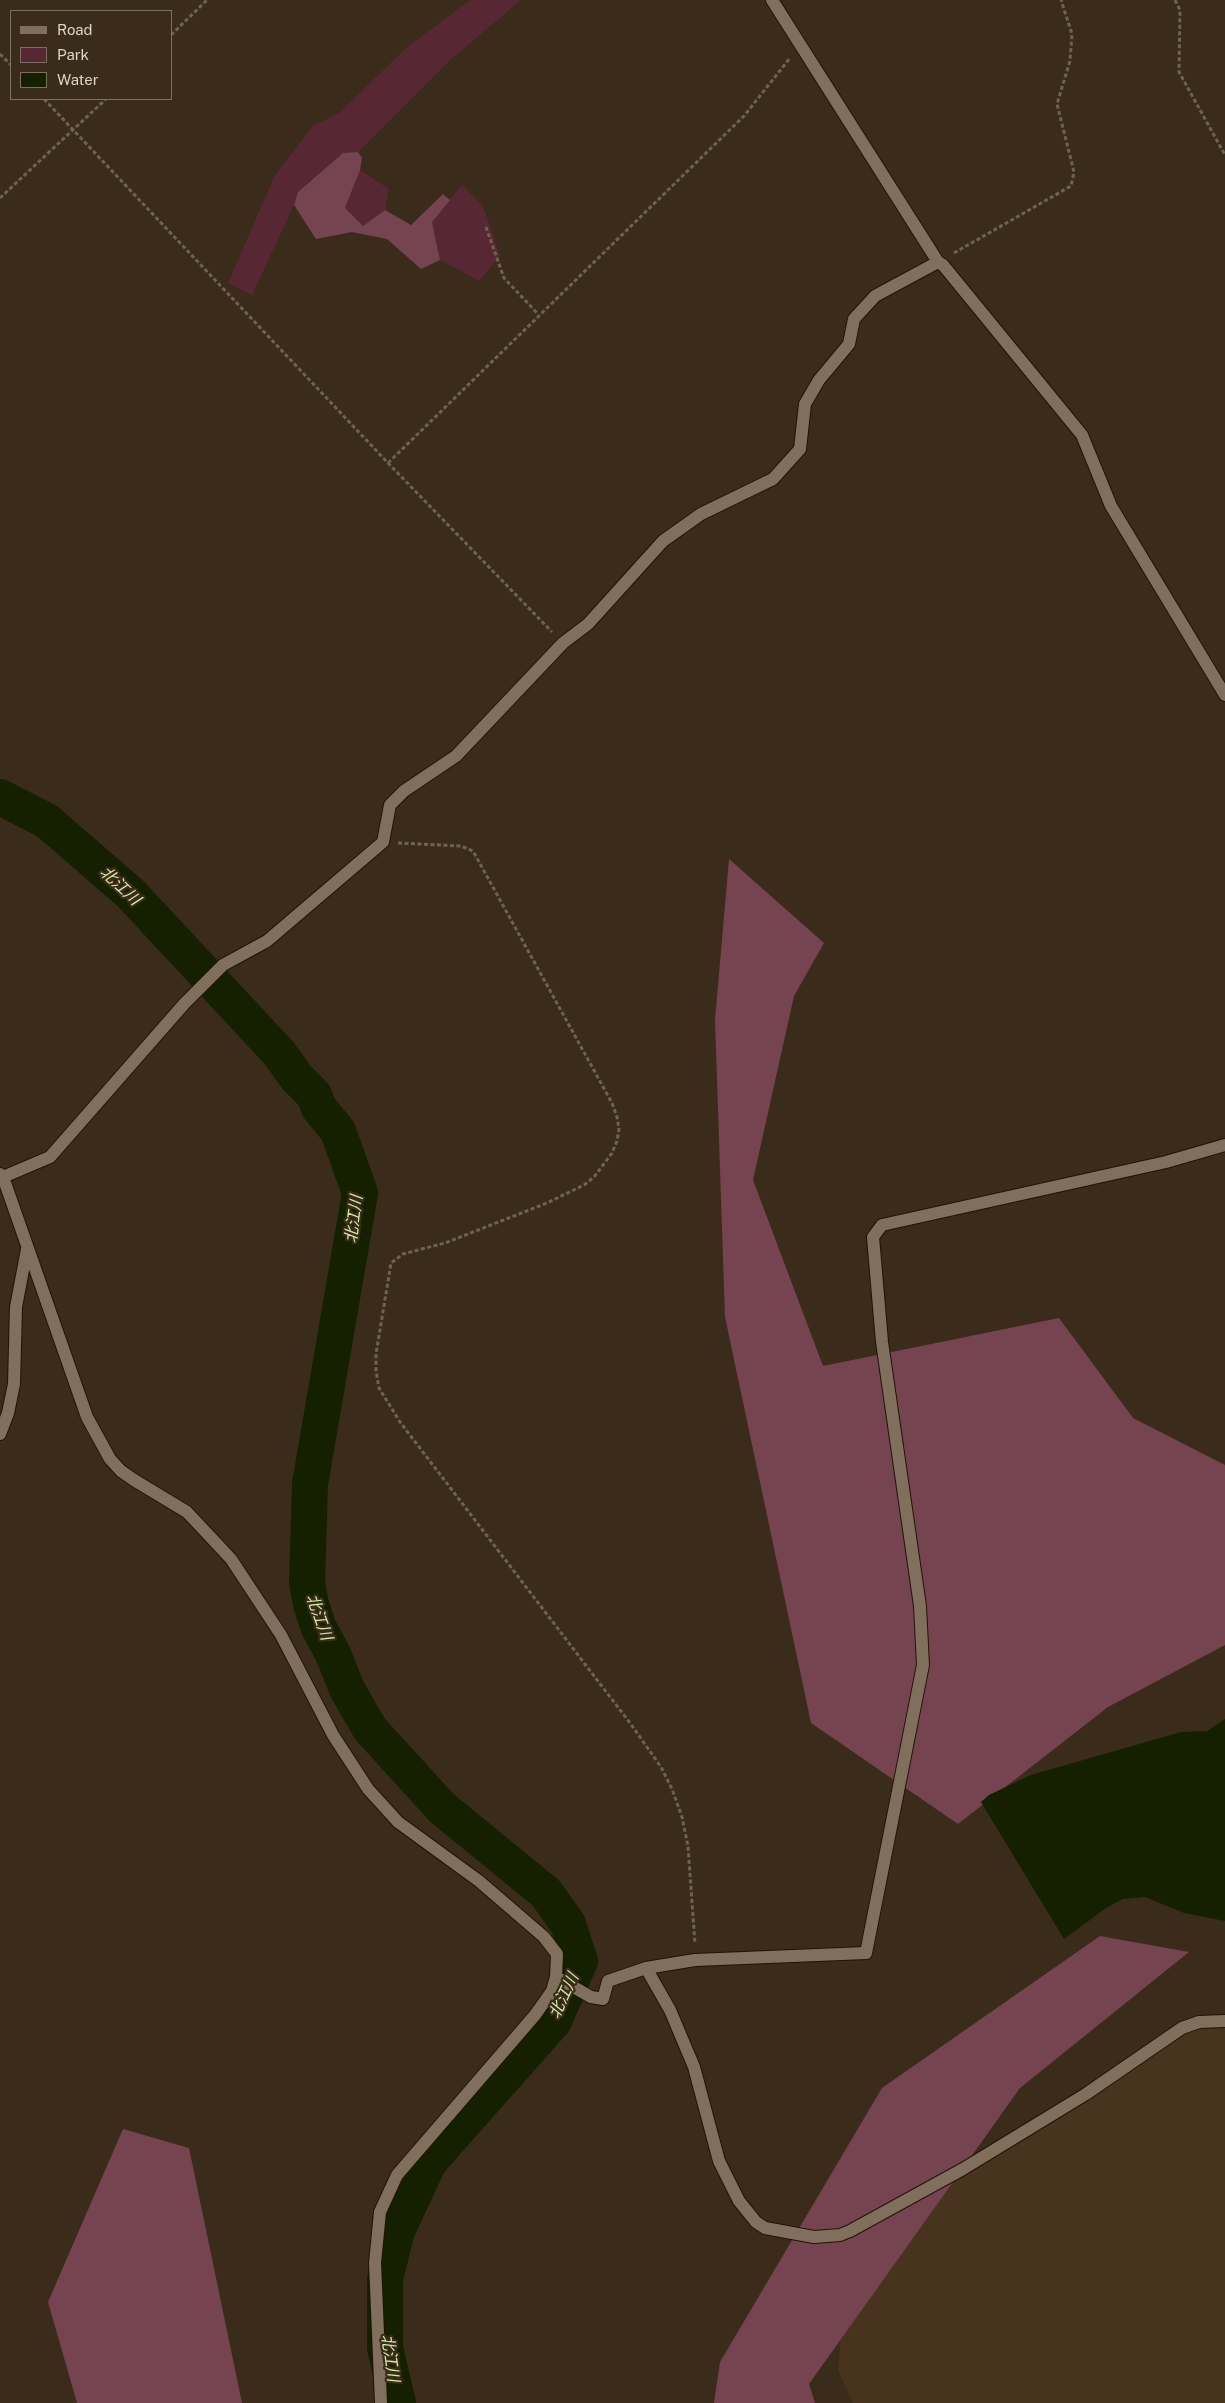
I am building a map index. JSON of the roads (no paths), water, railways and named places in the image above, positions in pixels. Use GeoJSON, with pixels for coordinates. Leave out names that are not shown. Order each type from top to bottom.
{"type":"FeatureCollection","features":[{"type":"Feature","properties":{"kind":"street"},"geometry":{"type":"LineString","coordinates":[[772,0],[938,262],[944,265],[1082,435],[1111,506],[1225,694]]}},
{"type":"Feature","properties":{"kind":"street"},"geometry":{"type":"LineString","coordinates":[[381,2403],[375,2264],[380,2212],[397,2175],[535,2015],[552,1991],[556,1977],[556,1954],[544,1937],[479,1880],[398,1822],[368,1789],[333,1735],[281,1635],[231,1559],[187,1512],[134,1480],[121,1471],[110,1459],[87,1416],[2,1175],[50,1158],[184,1004],[223,965],[267,942],[383,842],[390,805],[404,791],[456,756],[563,643],[588,624],[663,541],[700,514],[773,479],[800,449],[806,404],[819,380],[849,344],[854,318],[875,296],[938,262]]}},
{"type":"Feature","properties":{"kind":"street"},"geometry":{"type":"LineString","coordinates":[[556,1977],[592,1997],[603,1999],[608,1981],[646,1968],[695,1960],[866,1953],[923,1664],[920,1606],[882,1342],[873,1237],[882,1225],[1166,1162],[1225,1144]]}},
{"type":"Feature","properties":{"kind":"street"},"geometry":{"type":"LineString","coordinates":[[0,1434],[8,1413],[14,1384],[16,1308],[27,1248]]}},
{"type":"Feature","properties":{"kind":"street"},"geometry":{"type":"LineString","coordinates":[[646,1968],[670,2010],[694,2067],[719,2161],[739,2201],[756,2222],[766,2228],[814,2237],[840,2235],[850,2231],[963,2169],[1077,2099],[1182,2028],[1199,2022],[1225,2021]]}},
{"type":"Feature","properties":{"kind":"water"},"geometry":{"type":"Polygon","coordinates":[[[1225,1719],[1225,1921],[1184,1913],[1145,1897],[1123,1899],[1106,1908],[1064,1939],[981,1802],[989,1795],[1031,1775],[1181,1732],[1207,1731],[1225,1719]]]}},
{"type":"Feature","properties":{"kind":"waterway","name":"北江川"},"geometry":{"type":"LineString","coordinates":[[0,797],[47,821],[131,894],[279,1053],[297,1078],[314,1095],[319,1108],[338,1131],[360,1193],[310,1484],[307,1583],[311,1604],[318,1626],[333,1654],[347,1689],[370,1729],[442,1808],[546,1893],[568,1924],[580,1961],[554,2021],[429,2162],[397,2231],[385,2279],[385,2348],[398,2403]]}}]}
